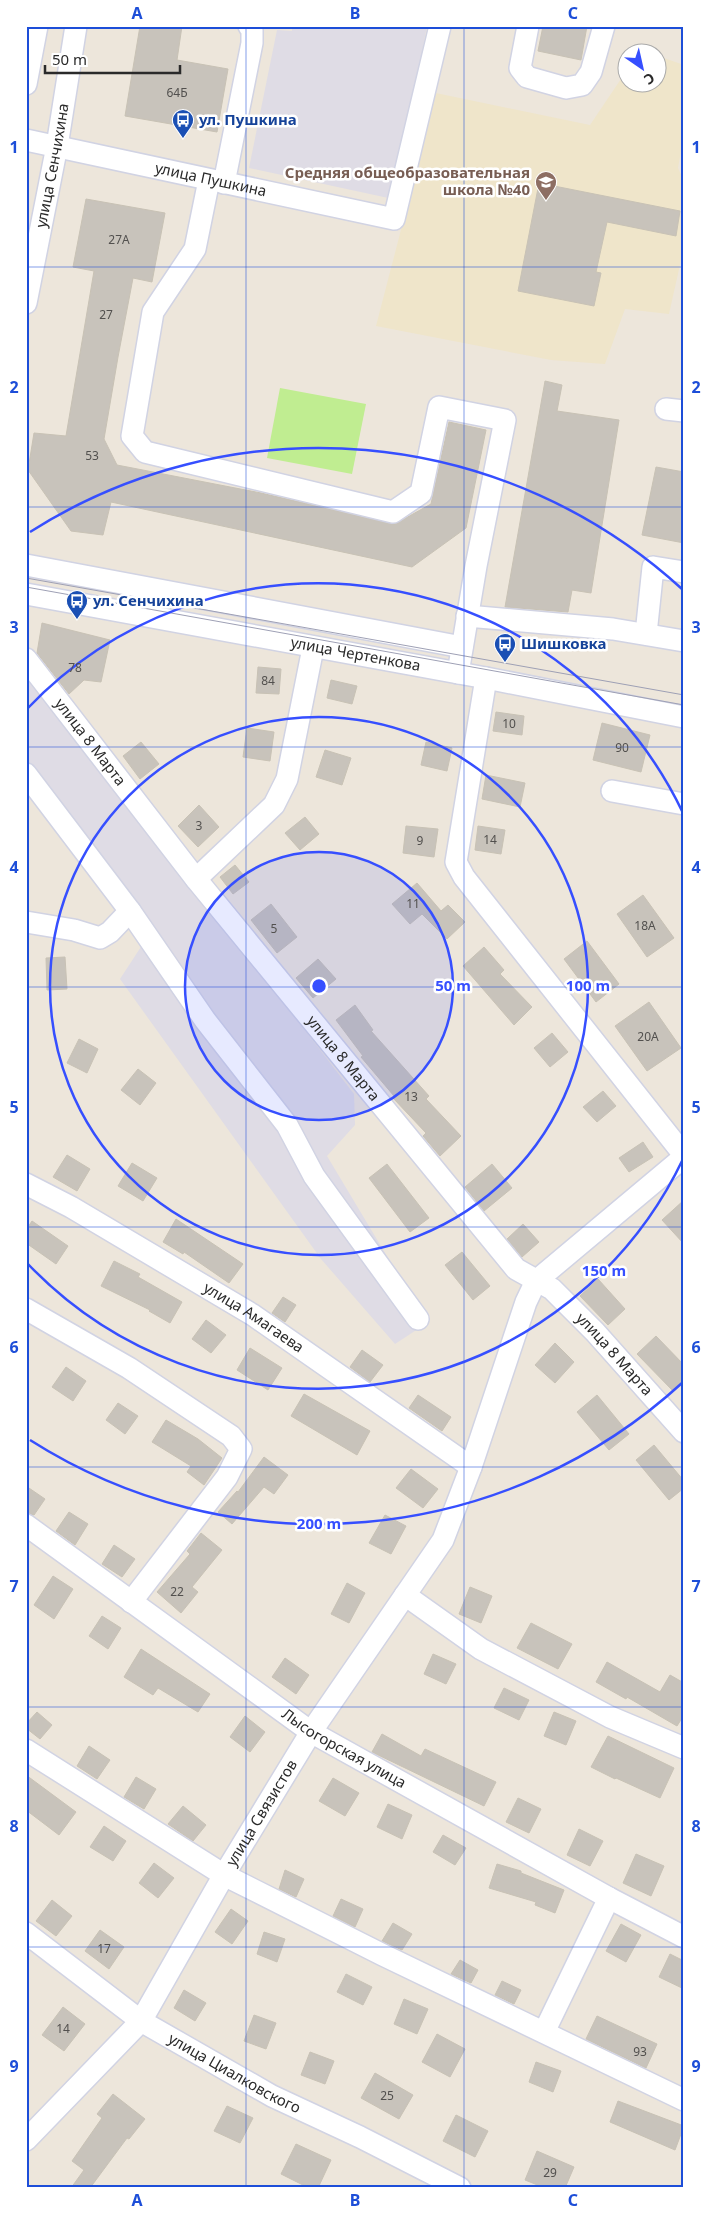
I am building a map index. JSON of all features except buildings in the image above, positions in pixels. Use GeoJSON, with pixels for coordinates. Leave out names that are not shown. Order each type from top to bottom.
{"type":"FeatureCollection","features":[{"type":"Feature","properties":{"kind":"street"},"geometry":{"type":"LineString","coordinates":[[26,84],[37,26]]}},
{"type":"Feature","properties":{"kind":"street","name":"улица Сенчихина"},"geometry":{"type":"LineString","coordinates":[[26,303],[30,262],[58,146],[76,26]]}},
{"type":"Feature","properties":{"kind":"street"},"geometry":{"type":"LineString","coordinates":[[249,26],[252,30],[252,43],[216,181],[195,249],[153,312],[132,436],[145,452],[393,512],[421,493],[439,407],[505,420],[467,616],[458,673]]}},
{"type":"Feature","properties":{"kind":"street","name":"улица Пушкина"},"geometry":{"type":"LineString","coordinates":[[26,140],[394,219],[440,26]]}},
{"type":"Feature","properties":{"kind":"street"},"geometry":{"type":"LineString","coordinates":[[528,26],[520,68],[527,77],[566,88],[582,86],[591,72],[604,26]]}},
{"type":"Feature","properties":{"kind":"street"},"geometry":{"type":"LineString","coordinates":[[26,565],[462,647]]}},
{"type":"Feature","properties":{"kind":"street"},"geometry":{"type":"LineString","coordinates":[[646,634],[653,568],[684,572]]}},
{"type":"Feature","properties":{"kind":"street","name":"улица Чертенкова"},"geometry":{"type":"LineString","coordinates":[[26,594],[313,648],[486,678],[684,717]]}},
{"type":"Feature","properties":{"kind":"street"},"geometry":{"type":"LineString","coordinates":[[467,616],[613,629],[684,641]]}},
{"type":"Feature","properties":{"kind":"street"},"geometry":{"type":"LineString","coordinates":[[196,879],[274,804],[286,779],[313,648]]}},
{"type":"Feature","properties":{"kind":"street","name":"улица 8 Марта"},"geometry":{"type":"LineString","coordinates":[[26,659],[196,879],[516,1270],[552,1289],[595,1332],[684,1432]]}},
{"type":"Feature","properties":{"kind":"street"},"geometry":{"type":"LineString","coordinates":[[486,678],[456,862],[464,878],[684,1156],[536,1282]]}},
{"type":"Feature","properties":{"kind":"street"},"geometry":{"type":"LineString","coordinates":[[26,774],[130,911],[205,1020],[287,1125],[314,1176],[418,1319]]}},
{"type":"Feature","properties":{"kind":"street"},"geometry":{"type":"LineString","coordinates":[[612,791],[684,804]]}},
{"type":"Feature","properties":{"kind":"street"},"geometry":{"type":"LineString","coordinates":[[26,922],[74,930],[100,938],[110,932],[130,911]]}},
{"type":"Feature","properties":{"kind":"street","name":"улица Амагаева"},"geometry":{"type":"LineString","coordinates":[[26,1184],[80,1212],[253,1315],[471,1467]]}},
{"type":"Feature","properties":{"kind":"street","name":"улица Связистов"},"geometry":{"type":"LineString","coordinates":[[26,2140],[141,2021],[224,1875],[311,1732],[442,1540],[471,1467],[526,1302],[536,1282]]}},
{"type":"Feature","properties":{"kind":"street"},"geometry":{"type":"LineString","coordinates":[[26,1309],[129,1368],[231,1436],[241,1449],[227,1477],[131,1602]]}},
{"type":"Feature","properties":{"kind":"street","name":"Лысогорская улица"},"geometry":{"type":"LineString","coordinates":[[26,1525],[311,1732],[609,1898],[684,1937]]}},
{"type":"Feature","properties":{"kind":"street"},"geometry":{"type":"LineString","coordinates":[[405,1595],[481,1649],[610,1717],[684,1748]]}},
{"type":"Feature","properties":{"kind":"street"},"geometry":{"type":"LineString","coordinates":[[26,1750],[224,1875],[383,1955],[684,2100]]}},
{"type":"Feature","properties":{"kind":"street"},"geometry":{"type":"LineString","coordinates":[[544,2032],[609,1898]]}},
{"type":"Feature","properties":{"kind":"street","name":"улица Циалковского"},"geometry":{"type":"LineString","coordinates":[[26,1933],[141,2021],[272,2096],[360,2137],[460,2188]]}},
{"type":"Feature","properties":{"kind":"shaded area"},"geometry":{"type":"Polygon","coordinates":[[[292,26],[427,26],[393,199],[249,168],[277,30],[292,31],[292,26]]]}},
{"type":"Feature","properties":{"kind":"shaded area","name":"Средняя общеобразовательная школа №40"},"geometry":{"type":"Polygon","coordinates":[[[668,59],[684,65],[684,134],[678,168],[684,181],[684,247],[669,314],[625,309],[605,364],[551,360],[376,326],[403,222],[431,92],[590,125],[618,83],[618,92],[668,92],[668,59]]]}},
{"type":"Feature","properties":{"kind":"shaded area"},"geometry":{"type":"Polygon","coordinates":[[[26,674],[105,771],[354,1094],[355,1125],[327,1156],[427,1323],[395,1344],[321,1259],[120,979],[150,933],[26,765],[26,674]]]}},
{"type":"Feature","properties":{"kind":"green space"},"geometry":{"type":"Polygon","coordinates":[[[280,388],[366,404],[352,474],[267,458],[280,388]]]}},
{"type":"Feature","properties":{"kind":"tram line"},"geometry":{"type":"LineString","coordinates":[[26,578],[684,695]]}},
{"type":"Feature","properties":{"kind":"tram line"},"geometry":{"type":"LineString","coordinates":[[26,587],[684,705]]}},
{"type":"Feature","properties":{"kind":"place","name":"ул. Пушкина"},"geometry":{"type":"Point","coordinates":[183,139]}},
{"type":"Feature","properties":{"kind":"place","name":"Средняя общеобразовательная школа №40"},"geometry":{"type":"Point","coordinates":[546,201]}},
{"type":"Feature","properties":{"kind":"place","name":"ул. Сенчихина"},"geometry":{"type":"Point","coordinates":[77,620]}},
{"type":"Feature","properties":{"kind":"place","name":"Шишковка"},"geometry":{"type":"Point","coordinates":[505,663]}}]}
